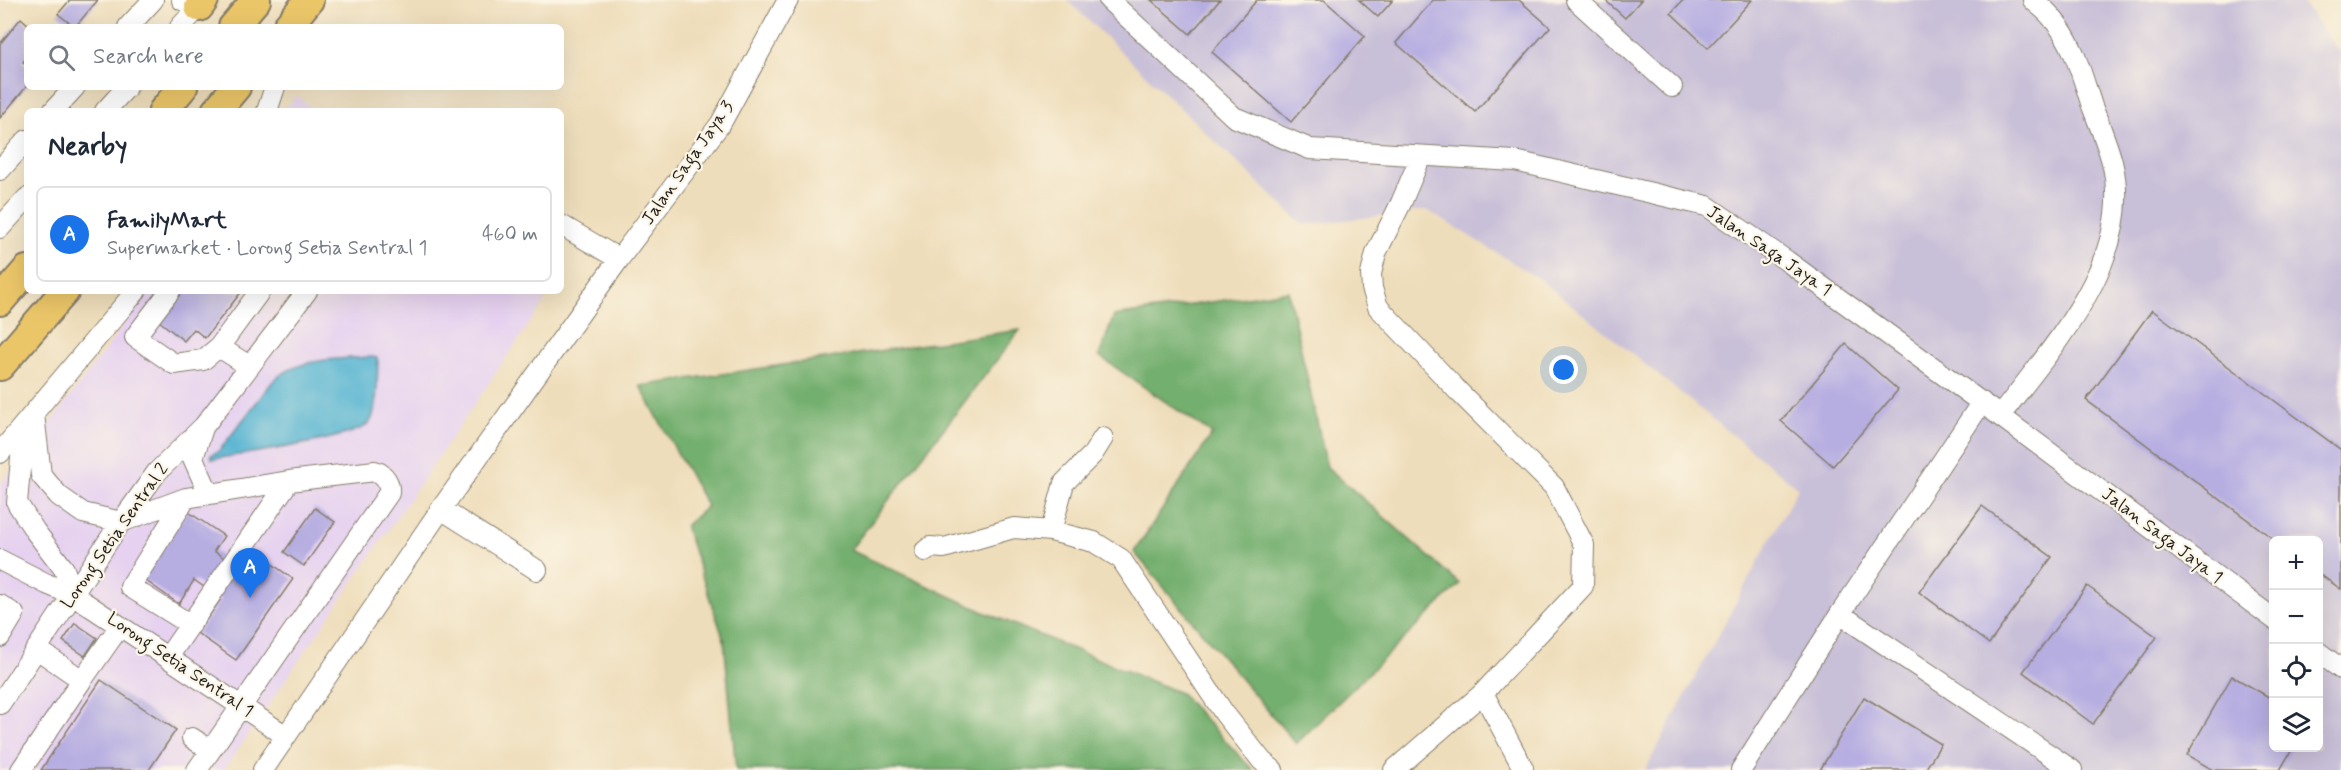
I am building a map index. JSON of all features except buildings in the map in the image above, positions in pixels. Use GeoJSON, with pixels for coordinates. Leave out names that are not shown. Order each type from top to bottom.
{"type":"FeatureCollection","features":[{"type":"Feature","properties":{"kind":"highway"},"geometry":{"type":"LineString","coordinates":[[236,24],[256,0]]}},
{"type":"Feature","properties":{"kind":"highway"},"geometry":{"type":"LineString","coordinates":[[289,24],[309,0]]}},
{"type":"Feature","properties":{"kind":"highway"},"geometry":{"type":"LineString","coordinates":[[166,108],[180,90]]}},
{"type":"Feature","properties":{"kind":"highway"},"geometry":{"type":"LineString","coordinates":[[218,108],[234,90]]}},
{"type":"Feature","properties":{"kind":"highway"},"geometry":{"type":"LineString","coordinates":[[0,301],[24,273]]}},
{"type":"Feature","properties":{"kind":"highway"},"geometry":{"type":"LineString","coordinates":[[0,366],[62,294]]}},
{"type":"Feature","properties":{"kind":"street"},"geometry":{"type":"LineString","coordinates":[[131,24],[153,0]]}},
{"type":"Feature","properties":{"kind":"street","name":"Jalan Saga Jaya 3"},"geometry":{"type":"LineString","coordinates":[[263,770],[441,509],[619,259],[721,123],[788,0]]}},
{"type":"Feature","properties":{"kind":"street","name":"Jalan Saga Jaya 1"},"geometry":{"type":"LineString","coordinates":[[1109,0],[1234,117],[1310,149],[1515,161],[1707,206],[1982,402],[2269,615]]}},
{"type":"Feature","properties":{"kind":"street"},"geometry":{"type":"LineString","coordinates":[[1576,0],[1672,87]]}},
{"type":"Feature","properties":{"kind":"street"},"geometry":{"type":"LineString","coordinates":[[2000,416],[2076,316],[2099,270],[2114,226],[2115,192],[2112,163],[2073,50],[2054,19],[2033,0]]}},
{"type":"Feature","properties":{"kind":"street"},"geometry":{"type":"LineString","coordinates":[[56,108],[72,90]]}},
{"type":"Feature","properties":{"kind":"street"},"geometry":{"type":"LineString","coordinates":[[108,108],[124,90]]}},
{"type":"Feature","properties":{"kind":"street"},"geometry":{"type":"LineString","coordinates":[[268,108],[274,90]]}},
{"type":"Feature","properties":{"kind":"street"},"geometry":{"type":"LineString","coordinates":[[0,170],[24,143]]}},
{"type":"Feature","properties":{"kind":"street"},"geometry":{"type":"LineString","coordinates":[[1394,770],[1483,693],[1583,586],[1584,545],[1554,488],[1378,307],[1372,288],[1371,274],[1376,253],[1421,156]]}},
{"type":"Feature","properties":{"kind":"street"},"geometry":{"type":"LineString","coordinates":[[0,228],[24,201]]}},
{"type":"Feature","properties":{"kind":"street"},"geometry":{"type":"LineString","coordinates":[[564,227],[619,259]]}},
{"type":"Feature","properties":{"kind":"street"},"geometry":{"type":"LineString","coordinates":[[0,453],[134,294]]}},
{"type":"Feature","properties":{"kind":"street"},"geometry":{"type":"LineString","coordinates":[[168,294],[135,337],[174,364],[203,360],[219,347],[258,294]]}},
{"type":"Feature","properties":{"kind":"street"},"geometry":{"type":"LineString","coordinates":[[219,347],[246,294]]}},
{"type":"Feature","properties":{"kind":"street","name":"Lorong Setia Sentral 2"},"geometry":{"type":"LineString","coordinates":[[0,704],[157,472],[204,426],[305,294]]}},
{"type":"Feature","properties":{"kind":"street"},"geometry":{"type":"LineString","coordinates":[[219,347],[249,366]]}},
{"type":"Feature","properties":{"kind":"street"},"geometry":{"type":"LineString","coordinates":[[1741,770],[1840,614],[1982,402]]}},
{"type":"Feature","properties":{"kind":"street"},"geometry":{"type":"LineString","coordinates":[[34,414],[41,475],[59,496],[83,513],[121,522],[186,498],[289,481],[375,471],[382,473],[387,481],[389,493],[197,770]]}},
{"type":"Feature","properties":{"kind":"street"},"geometry":{"type":"LineString","coordinates":[[34,414],[21,458],[17,503],[64,569],[73,595]]}},
{"type":"Feature","properties":{"kind":"street"},"geometry":{"type":"LineString","coordinates":[[204,426],[193,458],[209,494]]}},
{"type":"Feature","properties":{"kind":"street"},"geometry":{"type":"LineString","coordinates":[[1051,531],[1064,483],[1093,454],[1103,438]]}},
{"type":"Feature","properties":{"kind":"street"},"geometry":{"type":"LineString","coordinates":[[168,657],[289,481]]}},
{"type":"Feature","properties":{"kind":"street"},"geometry":{"type":"LineString","coordinates":[[186,498],[130,586],[191,625]]}},
{"type":"Feature","properties":{"kind":"street"},"geometry":{"type":"LineString","coordinates":[[441,509],[537,570]]}},
{"type":"Feature","properties":{"kind":"street"},"geometry":{"type":"LineString","coordinates":[[925,551],[930,547],[944,548],[1014,528],[1051,531],[1094,542],[1121,559],[1224,713],[1262,761],[1273,770]]}},
{"type":"Feature","properties":{"kind":"street","name":"Lorong Setia Sentral 1"},"geometry":{"type":"LineString","coordinates":[[0,560],[73,595],[286,736]]}},
{"type":"Feature","properties":{"kind":"street"},"geometry":{"type":"LineString","coordinates":[[0,605],[14,614],[0,637]]}},
{"type":"Feature","properties":{"kind":"street"},"geometry":{"type":"LineString","coordinates":[[1840,614],[2072,770]]}},
{"type":"Feature","properties":{"kind":"street"},"geometry":{"type":"LineString","coordinates":[[21,770],[120,626]]}},
{"type":"Feature","properties":{"kind":"street"},"geometry":{"type":"LineString","coordinates":[[37,649],[82,680]]}},
{"type":"Feature","properties":{"kind":"street"},"geometry":{"type":"LineString","coordinates":[[2323,655],[2341,669]]}},
{"type":"Feature","properties":{"kind":"street"},"geometry":{"type":"LineString","coordinates":[[1483,693],[1523,768]]}},
{"type":"Feature","properties":{"kind":"street"},"geometry":{"type":"LineString","coordinates":[[192,738],[210,750]]}},
{"type":"Feature","properties":{"kind":"shaded area"},"geometry":{"type":"Polygon","coordinates":[[[1067,0],[2301,0],[2341,55],[2341,770],[1645,770],[1798,488],[1541,280],[1427,210],[1303,225],[1067,0]]]}},
{"type":"Feature","properties":{"kind":"shaded area"},"geometry":{"type":"Polygon","coordinates":[[[296,95],[312,108],[286,108],[296,95]]]}},
{"type":"Feature","properties":{"kind":"shaded area"},"geometry":{"type":"Polygon","coordinates":[[[147,294],[536,294],[545,301],[224,770],[0,770],[0,484],[54,418],[147,294]]]}},
{"type":"Feature","properties":{"kind":"green space"},"geometry":{"type":"Polygon","coordinates":[[[1288,291],[1327,467],[1460,584],[1296,744],[1134,552],[1212,434],[1099,356],[1114,316],[1288,291]]]}},
{"type":"Feature","properties":{"kind":"green space"},"geometry":{"type":"Polygon","coordinates":[[[1020,330],[850,550],[984,612],[1180,693],[1253,770],[736,770],[724,640],[685,526],[707,506],[640,386],[1020,330]]]}},
{"type":"Feature","properties":{"kind":"water"},"geometry":{"type":"Polygon","coordinates":[[[377,358],[378,362],[376,402],[373,417],[361,428],[322,440],[212,459],[211,455],[219,451],[273,381],[283,373],[307,363],[377,358]]]}},
{"type":"Feature","properties":{"kind":"place","name":"FamilyMart"},"geometry":{"type":"Point","coordinates":[250,598]}}]}
